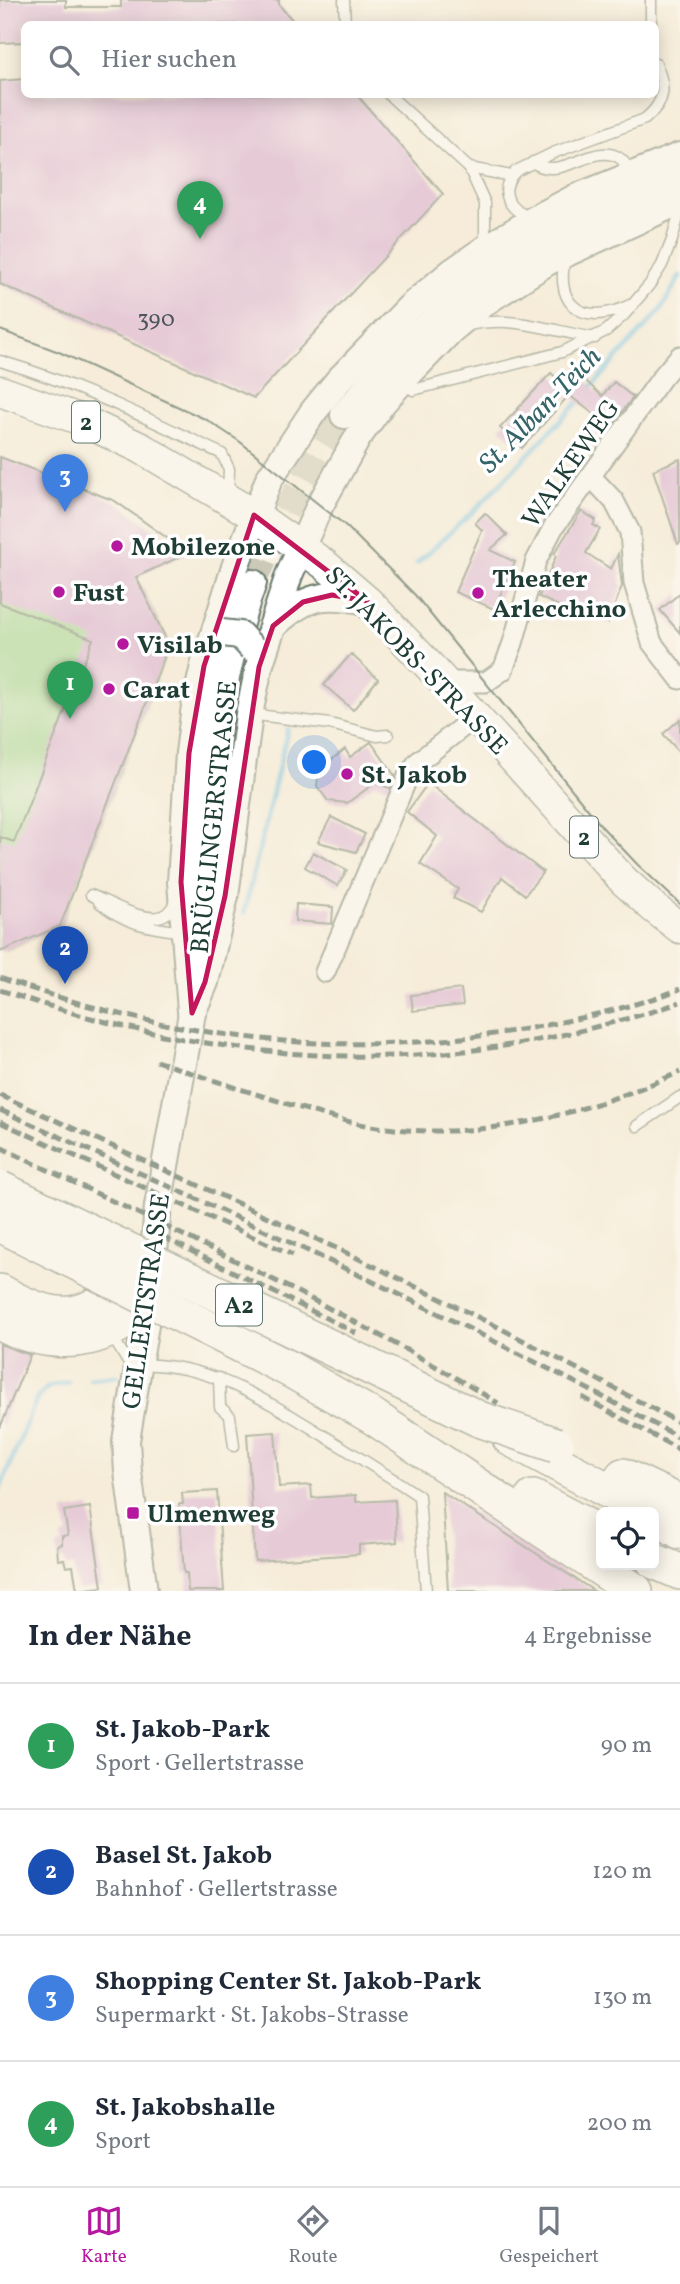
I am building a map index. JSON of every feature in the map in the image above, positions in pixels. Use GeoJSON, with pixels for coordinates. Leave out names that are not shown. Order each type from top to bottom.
{"type":"FeatureCollection","features":[{"type":"Feature","properties":{"kind":"highway","name":"A2"},"geometry":{"type":"LineString","coordinates":[[0,1189],[550,1452]]}},
{"type":"Feature","properties":{"kind":"highway","name":"A2"},"geometry":{"type":"LineString","coordinates":[[0,1226],[279,1364],[372,1416],[635,1591]]}},
{"type":"Feature","properties":{"kind":"highway"},"geometry":{"type":"LineString","coordinates":[[96,1326],[96,1307],[141,1282]]}},
{"type":"Feature","properties":{"kind":"highway"},"geometry":{"type":"LineString","coordinates":[[0,1292],[25,1306],[96,1326]]}},
{"type":"Feature","properties":{"kind":"highway"},"geometry":{"type":"LineString","coordinates":[[0,1322],[22,1332],[53,1340],[75,1340],[96,1326]]}},
{"type":"Feature","properties":{"kind":"highway"},"geometry":{"type":"LineString","coordinates":[[372,1416],[440,1446],[596,1531]]}},
{"type":"Feature","properties":{"kind":"highway"},"geometry":{"type":"LineString","coordinates":[[550,1452],[680,1503]]}},
{"type":"Feature","properties":{"kind":"highway"},"geometry":{"type":"LineString","coordinates":[[550,1452],[640,1507]]}},
{"type":"Feature","properties":{"kind":"highway"},"geometry":{"type":"LineString","coordinates":[[659,1518],[680,1531]]}},
{"type":"Feature","properties":{"kind":"highway"},"geometry":{"type":"LineString","coordinates":[[659,1563],[680,1572]]}},
{"type":"Feature","properties":{"kind":"main road"},"geometry":{"type":"LineString","coordinates":[[300,546],[358,437],[401,381],[451,330],[485,302],[566,253],[680,156]]}},
{"type":"Feature","properties":{"kind":"main road"},"geometry":{"type":"LineString","coordinates":[[254,515],[275,469],[313,412],[339,380],[410,307],[452,272],[485,249],[575,198],[642,189],[680,177]]}},
{"type":"Feature","properties":{"kind":"main road"},"geometry":{"type":"LineString","coordinates":[[344,415],[414,337],[475,286],[536,245],[642,189],[680,201]]}},
{"type":"Feature","properties":{"kind":"main road","name":"ST. JAKOBS-STRASSE"},"geometry":{"type":"LineString","coordinates":[[0,391],[79,419],[141,448],[254,515],[324,564],[367,601],[444,682],[624,880],[680,928]]}},
{"type":"Feature","properties":{"kind":"main road","name":"GELLERTSTRASSE"},"geometry":{"type":"LineString","coordinates":[[191,1013],[181,882],[189,753],[197,698],[254,515]]}},
{"type":"Feature","properties":{"kind":"main road","name":"GELLERTSTRASSE"},"geometry":{"type":"LineString","coordinates":[[144,1591],[126,1457],[127,1431],[137,1373],[141,1282],[153,1250],[170,1129],[191,1013],[208,972],[225,896],[256,658],[273,625],[281,595],[300,546]]}},
{"type":"Feature","properties":{"kind":"main road","name":"BRÜGLINGERSTRASSE"},"geometry":{"type":"LineString","coordinates":[[191,1013],[202,926],[209,796],[219,710],[229,660],[253,583]]}},
{"type":"Feature","properties":{"kind":"main road"},"geometry":{"type":"LineString","coordinates":[[273,625],[291,609],[317,597],[332,595],[367,601]]}},
{"type":"Feature","properties":{"kind":"main road"},"geometry":{"type":"LineString","coordinates":[[217,635],[240,635],[256,658]]}},
{"type":"Feature","properties":{"kind":"main road"},"geometry":{"type":"LineString","coordinates":[[0,1226],[100,1279],[141,1282]]}},
{"type":"Feature","properties":{"kind":"street","name":"WALKEWEG"},"geometry":{"type":"LineString","coordinates":[[444,682],[486,682],[503,670],[537,561],[553,528],[680,356]]}},
{"type":"Feature","properties":{"kind":"street"},"geometry":{"type":"LineString","coordinates":[[589,480],[597,483],[614,501],[630,532],[634,583],[652,643],[680,679]]}},
{"type":"Feature","properties":{"kind":"street"},"geometry":{"type":"LineString","coordinates":[[325,972],[409,774],[418,762],[475,718]]}},
{"type":"Feature","properties":{"kind":"lane"},"geometry":{"type":"LineString","coordinates":[[344,0],[345,21]]}},
{"type":"Feature","properties":{"kind":"lane"},"geometry":{"type":"LineString","coordinates":[[651,0],[652,21]]}},
{"type":"Feature","properties":{"kind":"lane"},"geometry":{"type":"LineString","coordinates":[[536,219],[523,215],[510,203],[506,187],[511,176],[553,153],[645,119],[661,100],[663,88],[659,71]]}},
{"type":"Feature","properties":{"kind":"lane"},"geometry":{"type":"LineString","coordinates":[[392,98],[469,168],[485,203],[485,249]]}},
{"type":"Feature","properties":{"kind":"lane"},"geometry":{"type":"LineString","coordinates":[[533,162],[538,166],[551,168],[609,153],[620,158],[642,189]]}},
{"type":"Feature","properties":{"kind":"lane"},"geometry":{"type":"LineString","coordinates":[[469,168],[511,176]]}},
{"type":"Feature","properties":{"kind":"lane"},"geometry":{"type":"LineString","coordinates":[[413,390],[562,352],[595,338],[615,324],[650,284],[673,240],[680,211]]}},
{"type":"Feature","properties":{"kind":"lane"},"geometry":{"type":"LineString","coordinates":[[566,253],[563,284],[566,294],[578,309],[587,314],[607,314],[634,303]]}},
{"type":"Feature","properties":{"kind":"lane"},"geometry":{"type":"LineString","coordinates":[[451,330],[493,321],[514,321],[595,338]]}},
{"type":"Feature","properties":{"kind":"lane"},"geometry":{"type":"LineString","coordinates":[[0,361],[108,400],[222,454],[229,470],[228,500]]}},
{"type":"Feature","properties":{"kind":"lane"},"geometry":{"type":"LineString","coordinates":[[249,714],[330,724],[377,736],[388,735]]}},
{"type":"Feature","properties":{"kind":"lane"},"geometry":{"type":"LineString","coordinates":[[181,882],[171,909],[157,917],[136,914],[91,895],[114,914],[135,925],[184,932]]}},
{"type":"Feature","properties":{"kind":"lane"},"geometry":{"type":"LineString","coordinates":[[637,1126],[680,1097]]}},
{"type":"Feature","properties":{"kind":"lane"},"geometry":{"type":"LineString","coordinates":[[96,1326],[126,1357],[137,1373],[181,1367],[219,1378],[276,1406],[419,1496],[426,1591]]}},
{"type":"Feature","properties":{"kind":"lane"},"geometry":{"type":"LineString","coordinates":[[219,1378],[220,1407],[230,1416],[234,1446]]}},
{"type":"Feature","properties":{"kind":"highlighted area"},"geometry":{"type":"Polygon","coordinates":[[[254,515],[367,601],[332,595],[303,602],[273,626],[259,667],[225,896],[205,982],[192,1013],[181,882],[189,753],[204,666],[254,515]]]}},
{"type":"Feature","properties":{"kind":"green space"},"geometry":{"type":"Polygon","coordinates":[[[0,523],[136,577],[169,645],[60,926],[5,950],[0,949],[0,523]]]}},
{"type":"Feature","properties":{"kind":"building"},"geometry":{"type":"Polygon","coordinates":[[[0,0],[66,0],[66,7],[121,7],[121,0],[279,0],[279,5],[293,21],[21,21],[21,42],[0,43],[0,0]]]}},
{"type":"Feature","properties":{"kind":"building"},"geometry":{"type":"Polygon","coordinates":[[[21,79],[21,98],[359,98],[443,194],[254,398],[0,284],[0,81],[21,79]]]}},
{"type":"Feature","properties":{"kind":"building"},"geometry":{"type":"Polygon","coordinates":[[[573,369],[602,396],[614,382],[633,397],[604,436],[593,427],[600,419],[569,395],[522,448],[500,428],[551,373],[561,382],[573,369]]]}},
{"type":"Feature","properties":{"kind":"building"},"geometry":{"type":"Polygon","coordinates":[[[0,457],[115,501],[188,553],[136,577],[169,645],[60,926],[0,952],[0,837],[14,842],[93,639],[0,603],[0,457]]]}},
{"type":"Feature","properties":{"kind":"building"},"geometry":{"type":"Polygon","coordinates":[[[680,459],[680,543],[678,544],[653,470],[680,459]]]}},
{"type":"Feature","properties":{"kind":"building"},"geometry":{"type":"Polygon","coordinates":[[[581,511],[596,520],[593,525],[600,529],[586,553],[611,569],[618,554],[622,586],[608,623],[568,607],[567,610],[539,597],[556,556],[554,554],[581,511]]]}},
{"type":"Feature","properties":{"kind":"building"},"geometry":{"type":"Polygon","coordinates":[[[485,513],[507,535],[490,550],[515,562],[494,609],[455,592],[482,530],[475,523],[485,513]]]}},
{"type":"Feature","properties":{"kind":"building"},"geometry":{"type":"Polygon","coordinates":[[[680,593],[680,633],[660,610],[680,593]]]}},
{"type":"Feature","properties":{"kind":"building"},"geometry":{"type":"Polygon","coordinates":[[[351,654],[378,679],[353,710],[324,685],[351,654]]]}},
{"type":"Feature","properties":{"kind":"building"},"geometry":{"type":"Polygon","coordinates":[[[680,719],[680,753],[663,734],[680,719]]]}},
{"type":"Feature","properties":{"kind":"building","name":"St. Jakob"},"geometry":{"type":"Polygon","coordinates":[[[371,742],[395,776],[390,788],[375,783],[347,803],[328,801],[317,786],[319,770],[345,749],[350,757],[371,742]]]}},
{"type":"Feature","properties":{"kind":"building"},"geometry":{"type":"Polygon","coordinates":[[[428,783],[543,872],[525,895],[502,877],[481,912],[453,898],[458,889],[420,864],[437,836],[407,812],[428,783]]]}},
{"type":"Feature","properties":{"kind":"building"},"geometry":{"type":"Polygon","coordinates":[[[331,817],[365,834],[356,852],[318,842],[331,817]]]}},
{"type":"Feature","properties":{"kind":"building"},"geometry":{"type":"Polygon","coordinates":[[[313,852],[347,870],[338,886],[305,867],[313,852]]]}},
{"type":"Feature","properties":{"kind":"building"},"geometry":{"type":"Polygon","coordinates":[[[296,904],[333,907],[332,924],[295,921],[296,904]]]}},
{"type":"Feature","properties":{"kind":"building"},"geometry":{"type":"Polygon","coordinates":[[[461,989],[463,1005],[413,1011],[411,995],[461,989]]]}},
{"type":"Feature","properties":{"kind":"building"},"geometry":{"type":"Polygon","coordinates":[[[0,1344],[30,1355],[0,1428],[0,1344]]]}},
{"type":"Feature","properties":{"kind":"building"},"geometry":{"type":"Polygon","coordinates":[[[275,1432],[279,1487],[311,1485],[312,1498],[356,1495],[356,1502],[395,1500],[397,1542],[359,1545],[359,1554],[255,1561],[247,1434],[275,1432]]]}},
{"type":"Feature","properties":{"kind":"building"},"geometry":{"type":"Polygon","coordinates":[[[217,1491],[224,1591],[188,1591],[187,1573],[184,1573],[179,1504],[183,1504],[182,1493],[217,1491]]]}},
{"type":"Feature","properties":{"kind":"building"},"geometry":{"type":"Polygon","coordinates":[[[442,1492],[594,1591],[448,1591],[442,1492]]]}},
{"type":"Feature","properties":{"kind":"building"},"geometry":{"type":"Polygon","coordinates":[[[90,1507],[102,1587],[77,1590],[73,1566],[66,1567],[64,1559],[58,1560],[57,1546],[62,1544],[62,1536],[68,1535],[64,1511],[90,1507]]]}},
{"type":"Feature","properties":{"kind":"waterway","name":"St. Alban-Teich"},"geometry":{"type":"LineString","coordinates":[[588,390],[661,310],[680,276]]}},
{"type":"Feature","properties":{"kind":"waterway","name":"St. Alban-Teich"},"geometry":{"type":"LineString","coordinates":[[417,563],[477,508],[582,398]]}},
{"type":"Feature","properties":{"kind":"waterway","name":"St. Alban-Teich"},"geometry":{"type":"LineString","coordinates":[[244,913],[288,729]]}},
{"type":"Feature","properties":{"kind":"waterway","name":"St. Alban-Teich"},"geometry":{"type":"LineString","coordinates":[[90,1379],[117,1376]]}},
{"type":"Feature","properties":{"kind":"waterway","name":"St. Alban-Teich"},"geometry":{"type":"LineString","coordinates":[[0,1489],[37,1398],[48,1387],[68,1382]]}},
{"type":"Feature","properties":{"kind":"tunnel"},"geometry":{"type":"LineString","coordinates":[[253,583],[294,496],[344,415]]}},
{"type":"Feature","properties":{"kind":"tram line"},"geometry":{"type":"LineString","coordinates":[[0,330],[59,352],[207,420],[239,441],[346,526],[415,595],[603,828],[680,904]]}},
{"type":"Feature","properties":{"kind":"railway"},"geometry":{"type":"LineString","coordinates":[[0,978],[137,1018],[273,1040],[341,1044],[480,1036],[601,1013],[680,989]]}},
{"type":"Feature","properties":{"kind":"railway"},"geometry":{"type":"LineString","coordinates":[[0,990],[148,1032],[223,1046],[297,1054],[372,1056],[447,1053],[523,1043],[609,1023],[680,1002]]}},
{"type":"Feature","properties":{"kind":"railway"},"geometry":{"type":"LineString","coordinates":[[156,1061],[349,1122],[401,1130],[442,1131],[483,1129],[563,1114],[603,1102],[680,1072]]}},
{"type":"Feature","properties":{"kind":"railway"},"geometry":{"type":"LineString","coordinates":[[0,1095],[349,1254],[496,1326],[680,1423]]}},
{"type":"Feature","properties":{"kind":"railway"},"geometry":{"type":"LineString","coordinates":[[0,1110],[343,1268],[513,1351],[680,1438]]}},
{"type":"Feature","properties":{"kind":"railway"},"geometry":{"type":"LineString","coordinates":[[0,1122],[293,1255]]}},
{"type":"Feature","properties":{"kind":"railway"},"geometry":{"type":"LineString","coordinates":[[0,1147],[314,1301],[438,1367],[498,1403]]}},
{"type":"Feature","properties":{"kind":"railway"},"geometry":{"type":"LineString","coordinates":[[149,1230],[356,1333]]}},
{"type":"Feature","properties":{"kind":"railway"},"geometry":{"type":"LineString","coordinates":[[582,1397],[680,1450]]}},
{"type":"Feature","properties":{"kind":"place","name":"St. Jakobshalle"},"geometry":{"type":"Point","coordinates":[200,239]}},
{"type":"Feature","properties":{"kind":"place","name":"Shopping Center St. Jakob-Park"},"geometry":{"type":"Point","coordinates":[65,512]}},
{"type":"Feature","properties":{"kind":"place","name":"Mobilezone"},"geometry":{"type":"Point","coordinates":[117,546]}},
{"type":"Feature","properties":{"kind":"place","name":"Fust"},"geometry":{"type":"Point","coordinates":[59,592]}},
{"type":"Feature","properties":{"kind":"place","name":"Theater Arlecchino"},"geometry":{"type":"Point","coordinates":[478,593]}},
{"type":"Feature","properties":{"kind":"place","name":"Visilab"},"geometry":{"type":"Point","coordinates":[123,644]}},
{"type":"Feature","properties":{"kind":"place","name":"Carat"},"geometry":{"type":"Point","coordinates":[109,689]}},
{"type":"Feature","properties":{"kind":"place","name":"St. Jakob-Park"},"geometry":{"type":"Point","coordinates":[70,719]}},
{"type":"Feature","properties":{"kind":"place","name":"St. Jakob"},"geometry":{"type":"Point","coordinates":[347,774]}},
{"type":"Feature","properties":{"kind":"place","name":"Basel St. Jakob"},"geometry":{"type":"Point","coordinates":[65,984]}},
{"type":"Feature","properties":{"kind":"place","name":"Ulmenweg"},"geometry":{"type":"Point","coordinates":[133,1513]}}]}
